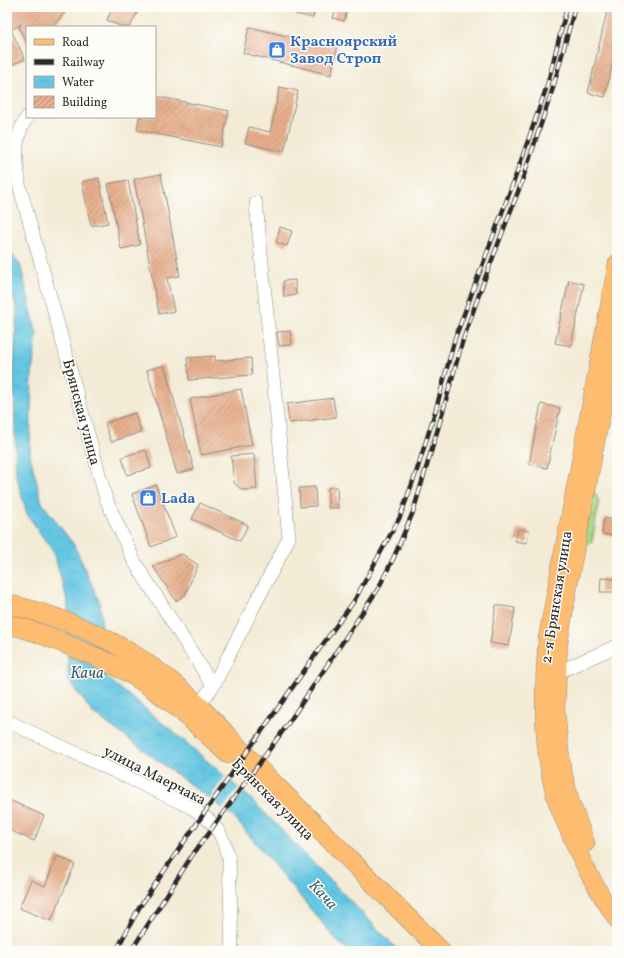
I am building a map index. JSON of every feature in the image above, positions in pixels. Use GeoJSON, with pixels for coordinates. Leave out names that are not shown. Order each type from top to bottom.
{"type":"FeatureCollection","features":[{"type":"Feature","properties":{"kind":"highway","name":"Брянская улица"},"geometry":{"type":"LineString","coordinates":[[7,604],[35,610],[59,618],[117,644],[147,663],[165,677],[198,706],[270,781],[441,951]]}},
{"type":"Feature","properties":{"kind":"highway","name":"Брянская улица"},"geometry":{"type":"LineString","coordinates":[[7,624],[28,629],[52,638],[110,663],[134,676],[165,698],[192,721],[266,792],[424,951]]}},
{"type":"Feature","properties":{"kind":"main road","name":"2-я Брянская улица"},"geometry":{"type":"LineString","coordinates":[[617,263],[547,638],[544,677],[545,733],[554,792],[564,821],[586,869],[600,896],[617,920]]}},
{"type":"Feature","properties":{"kind":"main road","name":"2-я Брянская улица"},"geometry":{"type":"LineString","coordinates":[[617,333],[566,604],[560,643],[556,711],[562,768],[571,802],[590,852],[601,875],[617,900]]}},
{"type":"Feature","properties":{"kind":"street","name":"Брянская улица"},"geometry":{"type":"LineString","coordinates":[[26,118],[22,126],[16,145],[19,184],[106,499],[134,561],[213,686]]}},
{"type":"Feature","properties":{"kind":"street"},"geometry":{"type":"LineString","coordinates":[[198,706],[213,686],[289,538],[256,203]]}},
{"type":"Feature","properties":{"kind":"street"},"geometry":{"type":"LineString","coordinates":[[558,672],[617,646]]}},
{"type":"Feature","properties":{"kind":"street","name":"улица Маерчака"},"geometry":{"type":"LineString","coordinates":[[7,721],[191,807],[210,821],[219,832],[229,859],[232,951]]}},
{"type":"Feature","properties":{"kind":"green space"},"geometry":{"type":"Polygon","coordinates":[[[593,490],[599,501],[592,542],[582,550],[593,490]]]}},
{"type":"Feature","properties":{"kind":"water","name":"Кача"},"geometry":{"type":"Polygon","coordinates":[[[7,249],[20,264],[37,335],[32,373],[30,456],[42,503],[74,545],[100,603],[106,677],[182,739],[252,800],[399,951],[349,951],[339,943],[233,816],[92,712],[68,680],[68,603],[54,553],[27,514],[16,475],[14,371],[17,309],[7,277],[7,249]]]}},
{"type":"Feature","properties":{"kind":"pier"},"geometry":{"type":"Polygon","coordinates":[[[226,775],[232,780],[215,804],[209,800],[226,775]]]}},
{"type":"Feature","properties":{"kind":"pier"},"geometry":{"type":"Polygon","coordinates":[[[240,786],[244,791],[227,814],[222,810],[240,786]]]}},
{"type":"Feature","properties":{"kind":"building"},"geometry":{"type":"Polygon","coordinates":[[[7,7],[70,7],[53,26],[26,26],[26,42],[19,27],[21,24],[11,30],[25,59],[9,66],[7,61],[7,7]]]}},
{"type":"Feature","properties":{"kind":"building"},"geometry":{"type":"Polygon","coordinates":[[[113,7],[140,7],[130,26],[120,26],[107,20],[113,7]]]}},
{"type":"Feature","properties":{"kind":"building"},"geometry":{"type":"Polygon","coordinates":[[[297,7],[316,7],[313,18],[295,14],[297,7]]]}},
{"type":"Feature","properties":{"kind":"building"},"geometry":{"type":"Polygon","coordinates":[[[337,7],[348,7],[344,21],[333,18],[337,7]]]}},
{"type":"Feature","properties":{"kind":"building"},"geometry":{"type":"Polygon","coordinates":[[[608,7],[617,7],[617,43],[605,97],[588,93],[608,7]]]}},
{"type":"Feature","properties":{"kind":"building"},"geometry":{"type":"Polygon","coordinates":[[[249,27],[337,48],[331,75],[243,53],[249,27]]]}},
{"type":"Feature","properties":{"kind":"building"},"geometry":{"type":"Polygon","coordinates":[[[280,87],[298,91],[284,152],[245,143],[249,127],[270,132],[280,87]]]}},
{"type":"Feature","properties":{"kind":"building"},"geometry":{"type":"Polygon","coordinates":[[[156,96],[229,111],[221,147],[137,130],[139,118],[156,118],[156,96]]]}},
{"type":"Feature","properties":{"kind":"building"},"geometry":{"type":"Polygon","coordinates":[[[161,174],[180,276],[167,278],[174,311],[159,314],[134,179],[161,174]]]}},
{"type":"Feature","properties":{"kind":"building"},"geometry":{"type":"Polygon","coordinates":[[[99,178],[108,223],[91,226],[82,182],[99,178]]]}},
{"type":"Feature","properties":{"kind":"building"},"geometry":{"type":"Polygon","coordinates":[[[128,180],[140,245],[121,249],[108,184],[128,180]]]}},
{"type":"Feature","properties":{"kind":"building"},"geometry":{"type":"Polygon","coordinates":[[[280,227],[292,231],[287,246],[276,242],[280,227]]]}},
{"type":"Feature","properties":{"kind":"building"},"geometry":{"type":"Polygon","coordinates":[[[295,280],[296,295],[284,297],[283,281],[295,280]]]}},
{"type":"Feature","properties":{"kind":"building"},"geometry":{"type":"Polygon","coordinates":[[[569,280],[584,284],[571,346],[555,343],[569,280]]]}},
{"type":"Feature","properties":{"kind":"building"},"geometry":{"type":"Polygon","coordinates":[[[290,331],[292,345],[279,346],[277,332],[290,331]]]}},
{"type":"Feature","properties":{"kind":"building"},"geometry":{"type":"Polygon","coordinates":[[[215,356],[215,361],[251,358],[252,375],[189,380],[187,358],[215,356]]]}},
{"type":"Feature","properties":{"kind":"building"},"geometry":{"type":"Polygon","coordinates":[[[164,365],[194,469],[177,474],[147,370],[164,365]]]}},
{"type":"Feature","properties":{"kind":"building"},"geometry":{"type":"Polygon","coordinates":[[[241,389],[252,445],[201,455],[190,399],[241,389]]]}},
{"type":"Feature","properties":{"kind":"building"},"geometry":{"type":"Polygon","coordinates":[[[333,398],[336,417],[289,423],[287,404],[333,398]]]}},
{"type":"Feature","properties":{"kind":"building"},"geometry":{"type":"Polygon","coordinates":[[[541,404],[560,408],[547,468],[529,464],[541,404]]]}},
{"type":"Feature","properties":{"kind":"building"},"geometry":{"type":"Polygon","coordinates":[[[135,413],[141,432],[111,442],[105,423],[135,413]]]}},
{"type":"Feature","properties":{"kind":"building"},"geometry":{"type":"Polygon","coordinates":[[[146,450],[151,468],[127,475],[122,457],[146,450]]]}},
{"type":"Feature","properties":{"kind":"building"},"geometry":{"type":"Polygon","coordinates":[[[254,454],[257,489],[242,490],[234,483],[231,456],[254,454]]]}},
{"type":"Feature","properties":{"kind":"building"},"geometry":{"type":"Polygon","coordinates":[[[156,485],[176,537],[151,547],[132,494],[156,485]]]}},
{"type":"Feature","properties":{"kind":"building"},"geometry":{"type":"Polygon","coordinates":[[[315,487],[316,506],[300,507],[299,488],[315,487]]]}},
{"type":"Feature","properties":{"kind":"building"},"geometry":{"type":"Polygon","coordinates":[[[337,487],[338,508],[328,508],[328,488],[337,487]]]}},
{"type":"Feature","properties":{"kind":"building"},"geometry":{"type":"Polygon","coordinates":[[[200,503],[248,525],[240,541],[192,519],[200,503]]]}},
{"type":"Feature","properties":{"kind":"building"},"geometry":{"type":"Polygon","coordinates":[[[604,518],[617,520],[617,536],[602,534],[604,518]]]}},
{"type":"Feature","properties":{"kind":"building"},"geometry":{"type":"Polygon","coordinates":[[[518,529],[529,531],[527,543],[515,541],[518,529]]]}},
{"type":"Feature","properties":{"kind":"building"},"geometry":{"type":"Polygon","coordinates":[[[182,554],[198,565],[185,595],[176,601],[153,566],[182,554]]]}},
{"type":"Feature","properties":{"kind":"building"},"geometry":{"type":"Polygon","coordinates":[[[601,578],[617,579],[617,592],[600,592],[601,578]]]}},
{"type":"Feature","properties":{"kind":"building"},"geometry":{"type":"Polygon","coordinates":[[[496,605],[515,608],[509,646],[490,643],[496,605]]]}},
{"type":"Feature","properties":{"kind":"building"},"geometry":{"type":"Polygon","coordinates":[[[7,799],[44,816],[34,841],[7,829],[7,799]]]}},
{"type":"Feature","properties":{"kind":"building"},"geometry":{"type":"Polygon","coordinates":[[[57,856],[75,864],[51,921],[19,908],[31,880],[45,886],[57,856]]]}},
{"type":"Feature","properties":{"kind":"railway"},"geometry":{"type":"LineString","coordinates":[[116,951],[139,908],[179,849],[354,601],[400,517],[417,470],[436,409],[455,338],[515,178],[547,86],[567,7]]}},
{"type":"Feature","properties":{"kind":"railway"},"geometry":{"type":"LineString","coordinates":[[131,951],[191,857],[285,728],[330,661],[378,589],[394,557],[413,512],[462,343],[521,184],[553,88],[575,7]]}},
{"type":"Feature","properties":{"kind":"place","name":"Красноярский Завод Строп"},"geometry":{"type":"Point","coordinates":[277,50]}},
{"type":"Feature","properties":{"kind":"place","name":"Lada"},"geometry":{"type":"Point","coordinates":[148,498]}}]}
